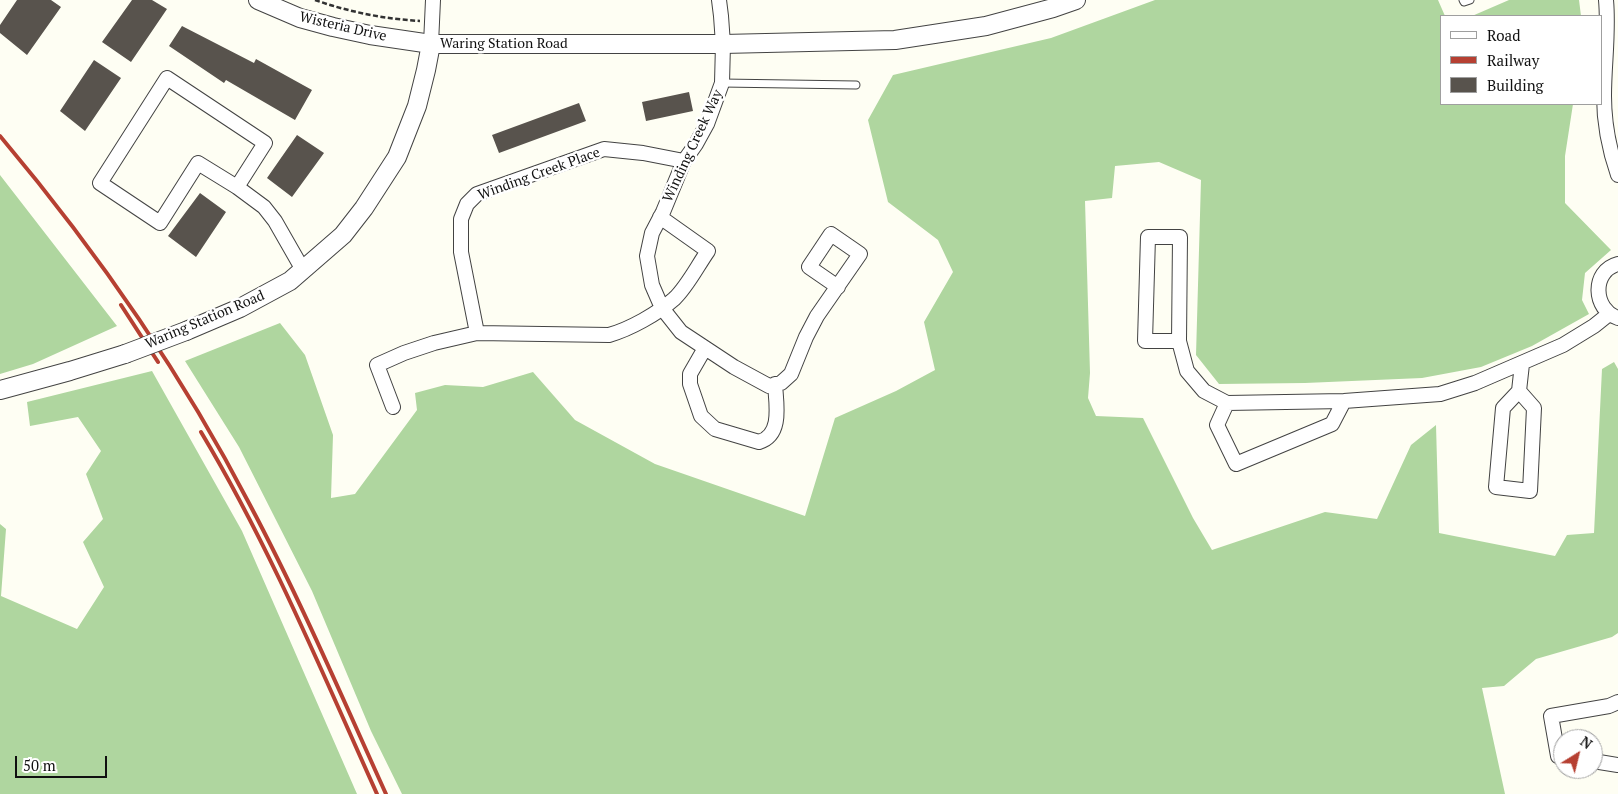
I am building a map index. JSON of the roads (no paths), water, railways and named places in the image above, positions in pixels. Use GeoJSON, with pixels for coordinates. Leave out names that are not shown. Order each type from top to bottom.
{"type":"FeatureCollection","features":[{"type":"Feature","properties":{"kind":"street","name":"Wisteria Drive"},"geometry":{"type":"LineString","coordinates":[[258,0],[300,18],[333,27],[370,36],[431,44]]}},
{"type":"Feature","properties":{"kind":"street"},"geometry":{"type":"LineString","coordinates":[[431,44],[433,0]]}},
{"type":"Feature","properties":{"kind":"street","name":"Winding Creek Way"},"geometry":{"type":"LineString","coordinates":[[719,0],[723,44],[722,83],[707,124],[684,161],[652,233],[647,256],[652,285],[662,308],[681,332],[749,376],[769,386],[775,384]]}},
{"type":"Feature","properties":{"kind":"street","name":"Waring Station Road"},"geometry":{"type":"LineString","coordinates":[[0,390],[125,354],[186,331],[266,295],[304,270],[343,234],[364,208],[397,157],[417,106],[431,44],[723,44],[895,40],[986,26],[1076,0]]}},
{"type":"Feature","properties":{"kind":"street"},"geometry":{"type":"LineString","coordinates":[[1606,0],[1608,20],[1604,96],[1612,131],[1618,175]]}},
{"type":"Feature","properties":{"kind":"street"},"geometry":{"type":"LineString","coordinates":[[237,187],[265,143],[167,78],[100,182],[160,223],[198,163],[237,187],[264,207],[275,221],[304,270]]}},
{"type":"Feature","properties":{"kind":"street","name":"Winding Creek Place"},"geometry":{"type":"LineString","coordinates":[[477,333],[461,252],[461,219],[467,204],[477,194],[604,149],[643,153],[684,161]]}},
{"type":"Feature","properties":{"kind":"street","name":"Winding Creek Way"},"geometry":{"type":"LineString","coordinates":[[660,217],[708,251],[675,298],[662,308]]}},
{"type":"Feature","properties":{"kind":"street"},"geometry":{"type":"LineString","coordinates":[[1179,341],[1146,341],[1148,236],[1180,237],[1179,341],[1187,371],[1204,390],[1227,403],[1344,401],[1440,394],[1475,383],[1563,345],[1614,316],[1602,307],[1598,288],[1600,279],[1606,271],[1618,264]]}},
{"type":"Feature","properties":{"kind":"street"},"geometry":{"type":"LineString","coordinates":[[705,348],[690,374],[690,384],[701,416],[715,429],[759,442],[766,440],[772,433],[777,421],[775,384],[781,383],[791,374],[817,316],[838,287]]}},
{"type":"Feature","properties":{"kind":"street"},"geometry":{"type":"LineString","coordinates":[[393,407],[377,365],[404,353],[434,343],[477,333],[609,335],[624,331],[662,308]]}},
{"type":"Feature","properties":{"kind":"street"},"geometry":{"type":"LineString","coordinates":[[1519,391],[1534,408],[1530,491],[1496,487],[1503,408],[1519,391],[1522,364]]}},
{"type":"Feature","properties":{"kind":"street"},"geometry":{"type":"LineString","coordinates":[[1227,403],[1217,425],[1236,464],[1332,424],[1344,401]]}},
{"type":"Feature","properties":{"kind":"street"},"geometry":{"type":"LineString","coordinates":[[1553,729],[1551,716],[1609,706],[1618,702]]}},
{"type":"Feature","properties":{"kind":"street"},"geometry":{"type":"LineString","coordinates":[[1603,763],[1618,765]]}},
{"type":"Feature","properties":{"kind":"lane"},"geometry":{"type":"LineString","coordinates":[[1463,0],[1464,2],[1470,0]]}},
{"type":"Feature","properties":{"kind":"lane"},"geometry":{"type":"LineString","coordinates":[[722,83],[856,85]]}},
{"type":"Feature","properties":{"kind":"railway"},"geometry":{"type":"LineString","coordinates":[[0,136],[70,223],[103,268],[135,313],[195,407],[250,505],[286,576],[386,794]]}},
{"type":"Feature","properties":{"kind":"railway"},"geometry":{"type":"LineString","coordinates":[[121,305],[158,362]]}},
{"type":"Feature","properties":{"kind":"railway"},"geometry":{"type":"LineString","coordinates":[[201,432],[273,565],[377,794]]}}]}
